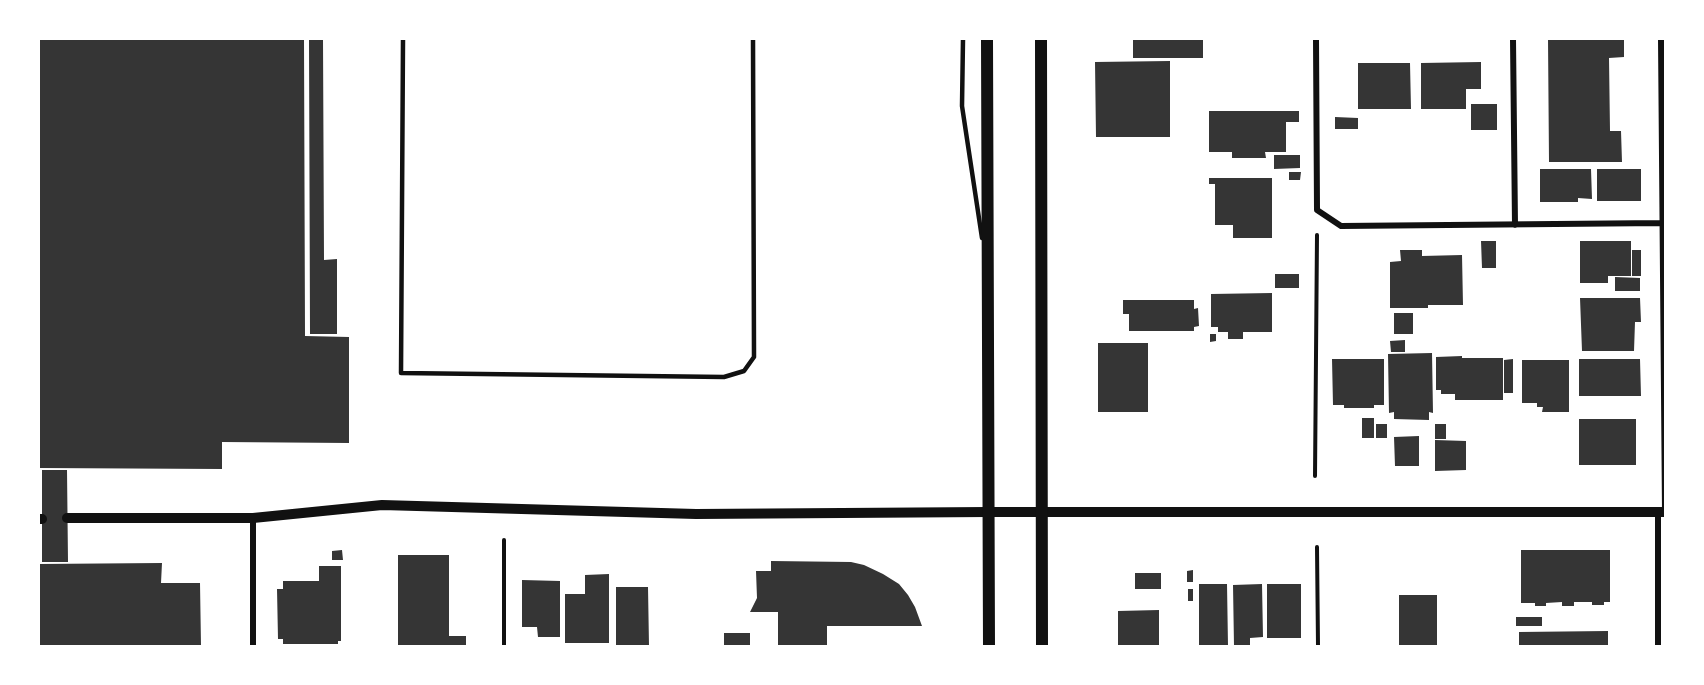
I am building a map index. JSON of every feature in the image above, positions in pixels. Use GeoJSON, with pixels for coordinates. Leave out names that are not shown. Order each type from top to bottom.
{"type":"FeatureCollection","features":[{"type":"Feature","properties":{"kind":"main road"},"geometry":{"type":"LineString","coordinates":[[987,39],[989,646]]}},
{"type":"Feature","properties":{"kind":"main road"},"geometry":{"type":"LineString","coordinates":[[1041,39],[1042,646]]}},
{"type":"Feature","properties":{"kind":"street"},"geometry":{"type":"LineString","coordinates":[[1316,39],[1317,210],[1341,226],[1662,223]]}},
{"type":"Feature","properties":{"kind":"street"},"geometry":{"type":"LineString","coordinates":[[1514,39],[1515,225]]}},
{"type":"Feature","properties":{"kind":"street"},"geometry":{"type":"LineString","coordinates":[[1658,646],[1662,512],[1660,39]]}},
{"type":"Feature","properties":{"kind":"street"},"geometry":{"type":"LineString","coordinates":[[67,518],[253,518],[382,505],[696,514],[1662,512]]}},
{"type":"Feature","properties":{"kind":"street"},"geometry":{"type":"LineString","coordinates":[[253,518],[253,646]]}},
{"type":"Feature","properties":{"kind":"lane"},"geometry":{"type":"LineString","coordinates":[[403,39],[401,373],[724,377],[744,371],[754,357],[753,39]]}},
{"type":"Feature","properties":{"kind":"lane"},"geometry":{"type":"LineString","coordinates":[[963,39],[962,106],[988,273]]}},
{"type":"Feature","properties":{"kind":"path"},"geometry":{"type":"LineString","coordinates":[[1315,477],[1317,210]]}},
{"type":"Feature","properties":{"kind":"path"},"geometry":{"type":"LineString","coordinates":[[504,540],[504,646]]}},
{"type":"Feature","properties":{"kind":"path"},"geometry":{"type":"LineString","coordinates":[[1317,547],[1318,646]]}},
{"type":"Feature","properties":{"kind":"building"},"geometry":{"type":"Polygon","coordinates":[[[39,39],[304,39],[305,336],[349,337],[349,443],[222,442],[222,469],[39,468],[39,39]]]}},
{"type":"Feature","properties":{"kind":"building"},"geometry":{"type":"Polygon","coordinates":[[[309,39],[323,39],[324,260],[337,259],[337,334],[310,334],[309,39]]]}},
{"type":"Feature","properties":{"kind":"building"},"geometry":{"type":"Polygon","coordinates":[[[1133,39],[1203,39],[1203,58],[1133,58],[1133,39]]]}},
{"type":"Feature","properties":{"kind":"building"},"geometry":{"type":"Polygon","coordinates":[[[1548,39],[1624,39],[1624,57],[1609,58],[1610,131],[1621,131],[1622,162],[1549,162],[1548,39]]]}},
{"type":"Feature","properties":{"kind":"building"},"geometry":{"type":"Polygon","coordinates":[[[1170,61],[1170,137],[1096,137],[1095,62],[1170,61]]]}},
{"type":"Feature","properties":{"kind":"building"},"geometry":{"type":"Polygon","coordinates":[[[1481,62],[1481,89],[1466,89],[1466,109],[1421,109],[1421,63],[1481,62]]]}},
{"type":"Feature","properties":{"kind":"building"},"geometry":{"type":"Polygon","coordinates":[[[1358,63],[1410,63],[1411,109],[1358,109],[1358,63]]]}},
{"type":"Feature","properties":{"kind":"building"},"geometry":{"type":"Polygon","coordinates":[[[1471,104],[1497,104],[1497,130],[1471,130],[1471,104]]]}},
{"type":"Feature","properties":{"kind":"building"},"geometry":{"type":"Polygon","coordinates":[[[1209,111],[1299,111],[1299,122],[1286,122],[1286,152],[1265,152],[1266,158],[1232,158],[1232,152],[1209,152],[1209,111]]]}},
{"type":"Feature","properties":{"kind":"building"},"geometry":{"type":"Polygon","coordinates":[[[1335,117],[1358,118],[1358,129],[1335,129],[1335,117]]]}},
{"type":"Feature","properties":{"kind":"building"},"geometry":{"type":"Polygon","coordinates":[[[1274,155],[1300,155],[1300,168],[1274,169],[1274,155]]]}},
{"type":"Feature","properties":{"kind":"building"},"geometry":{"type":"Polygon","coordinates":[[[1540,169],[1591,169],[1592,199],[1578,198],[1578,202],[1540,202],[1540,169]]]}},
{"type":"Feature","properties":{"kind":"building"},"geometry":{"type":"Polygon","coordinates":[[[1597,169],[1641,169],[1641,201],[1597,201],[1597,169]]]}},
{"type":"Feature","properties":{"kind":"building"},"geometry":{"type":"Polygon","coordinates":[[[1289,172],[1301,172],[1300,180],[1289,180],[1289,172]]]}},
{"type":"Feature","properties":{"kind":"building"},"geometry":{"type":"Polygon","coordinates":[[[1209,178],[1272,178],[1272,238],[1233,238],[1233,225],[1215,225],[1215,184],[1209,184],[1209,178]]]}},
{"type":"Feature","properties":{"kind":"building"},"geometry":{"type":"Polygon","coordinates":[[[1481,241],[1496,241],[1496,268],[1482,268],[1481,241]]]}},
{"type":"Feature","properties":{"kind":"building"},"geometry":{"type":"Polygon","coordinates":[[[1580,241],[1631,241],[1631,276],[1608,276],[1608,283],[1580,283],[1580,241]]]}},
{"type":"Feature","properties":{"kind":"building"},"geometry":{"type":"Polygon","coordinates":[[[1400,250],[1422,250],[1422,256],[1462,255],[1463,305],[1390,308],[1390,262],[1401,261],[1400,250]]]}},
{"type":"Feature","properties":{"kind":"building"},"geometry":{"type":"Polygon","coordinates":[[[1632,250],[1641,250],[1641,276],[1632,276],[1632,250]]]}},
{"type":"Feature","properties":{"kind":"building"},"geometry":{"type":"Polygon","coordinates":[[[1275,274],[1299,274],[1299,288],[1275,288],[1275,274]]]}},
{"type":"Feature","properties":{"kind":"building"},"geometry":{"type":"Polygon","coordinates":[[[1615,277],[1640,278],[1640,291],[1615,291],[1615,277]]]}},
{"type":"Feature","properties":{"kind":"building"},"geometry":{"type":"Polygon","coordinates":[[[1272,293],[1272,332],[1243,332],[1243,339],[1228,339],[1228,332],[1218,332],[1218,327],[1211,327],[1211,294],[1272,293]]]}},
{"type":"Feature","properties":{"kind":"building"},"geometry":{"type":"Polygon","coordinates":[[[1580,298],[1640,298],[1641,322],[1635,322],[1634,351],[1582,351],[1580,298]]]}},
{"type":"Feature","properties":{"kind":"building"},"geometry":{"type":"Polygon","coordinates":[[[1123,300],[1194,300],[1194,309],[1198,308],[1199,326],[1194,327],[1194,331],[1129,331],[1129,314],[1123,314],[1123,300]]]}},
{"type":"Feature","properties":{"kind":"building"},"geometry":{"type":"Polygon","coordinates":[[[1394,313],[1413,313],[1413,334],[1394,334],[1394,313]]]}},
{"type":"Feature","properties":{"kind":"building"},"geometry":{"type":"Polygon","coordinates":[[[1210,334],[1216,334],[1216,341],[1210,342],[1210,334]]]}},
{"type":"Feature","properties":{"kind":"building"},"geometry":{"type":"Polygon","coordinates":[[[1405,340],[1405,352],[1391,352],[1390,341],[1405,340]]]}},
{"type":"Feature","properties":{"kind":"building"},"geometry":{"type":"Polygon","coordinates":[[[1098,343],[1148,343],[1148,412],[1098,412],[1098,343]]]}},
{"type":"Feature","properties":{"kind":"building"},"geometry":{"type":"Polygon","coordinates":[[[1432,353],[1433,413],[1429,412],[1429,420],[1394,419],[1394,412],[1389,413],[1388,354],[1432,353]]]}},
{"type":"Feature","properties":{"kind":"building"},"geometry":{"type":"Polygon","coordinates":[[[1462,356],[1462,358],[1503,358],[1503,400],[1455,400],[1455,394],[1441,394],[1441,390],[1436,390],[1436,357],[1462,356]]]}},
{"type":"Feature","properties":{"kind":"building"},"geometry":{"type":"Polygon","coordinates":[[[1332,359],[1384,359],[1384,405],[1374,405],[1374,408],[1344,408],[1344,405],[1333,405],[1332,359]]]}},
{"type":"Feature","properties":{"kind":"building"},"geometry":{"type":"Polygon","coordinates":[[[1513,359],[1513,393],[1504,393],[1504,360],[1513,359]]]}},
{"type":"Feature","properties":{"kind":"building"},"geometry":{"type":"Polygon","coordinates":[[[1579,359],[1640,359],[1641,396],[1579,396],[1579,359]]]}},
{"type":"Feature","properties":{"kind":"building"},"geometry":{"type":"Polygon","coordinates":[[[1522,360],[1569,360],[1569,412],[1542,412],[1543,407],[1537,407],[1537,403],[1522,403],[1522,360]]]}},
{"type":"Feature","properties":{"kind":"building"},"geometry":{"type":"Polygon","coordinates":[[[1362,418],[1374,418],[1374,438],[1362,438],[1362,418]]]}},
{"type":"Feature","properties":{"kind":"building"},"geometry":{"type":"Polygon","coordinates":[[[1579,419],[1636,419],[1636,465],[1579,465],[1579,419]]]}},
{"type":"Feature","properties":{"kind":"building"},"geometry":{"type":"Polygon","coordinates":[[[1376,424],[1387,424],[1387,438],[1376,438],[1376,424]]]}},
{"type":"Feature","properties":{"kind":"building"},"geometry":{"type":"Polygon","coordinates":[[[1435,424],[1446,424],[1446,439],[1435,439],[1435,424]]]}},
{"type":"Feature","properties":{"kind":"building"},"geometry":{"type":"Polygon","coordinates":[[[1419,436],[1419,466],[1395,466],[1394,437],[1419,436]]]}},
{"type":"Feature","properties":{"kind":"building"},"geometry":{"type":"Polygon","coordinates":[[[1435,440],[1466,441],[1466,470],[1435,471],[1435,440]]]}},
{"type":"Feature","properties":{"kind":"building"},"geometry":{"type":"Polygon","coordinates":[[[42,470],[67,470],[68,562],[42,562],[42,470]]]}},
{"type":"Feature","properties":{"kind":"building"},"geometry":{"type":"Polygon","coordinates":[[[342,550],[343,560],[332,560],[332,551],[342,550]]]}},
{"type":"Feature","properties":{"kind":"building"},"geometry":{"type":"Polygon","coordinates":[[[1521,550],[1610,550],[1610,602],[1604,602],[1604,605],[1592,605],[1592,602],[1574,602],[1574,606],[1562,606],[1562,602],[1546,603],[1546,606],[1521,603],[1521,550]]]}},
{"type":"Feature","properties":{"kind":"building"},"geometry":{"type":"Polygon","coordinates":[[[398,555],[449,555],[449,636],[466,636],[466,646],[398,646],[398,555]]]}},
{"type":"Feature","properties":{"kind":"building"},"geometry":{"type":"Polygon","coordinates":[[[771,561],[851,562],[864,565],[899,584],[915,607],[922,626],[827,626],[827,646],[778,646],[778,612],[750,612],[757,598],[756,571],[771,571],[771,561]]]}},
{"type":"Feature","properties":{"kind":"building"},"geometry":{"type":"Polygon","coordinates":[[[162,563],[161,583],[200,583],[201,646],[39,646],[39,564],[162,563]]]}},
{"type":"Feature","properties":{"kind":"building"},"geometry":{"type":"Polygon","coordinates":[[[319,566],[341,566],[341,641],[338,641],[338,644],[283,644],[283,639],[278,639],[277,589],[283,589],[283,581],[319,581],[319,566]]]}},
{"type":"Feature","properties":{"kind":"building"},"geometry":{"type":"Polygon","coordinates":[[[1193,570],[1193,582],[1187,582],[1187,571],[1193,570]]]}},
{"type":"Feature","properties":{"kind":"building"},"geometry":{"type":"Polygon","coordinates":[[[1135,573],[1161,573],[1161,589],[1135,589],[1135,573]]]}},
{"type":"Feature","properties":{"kind":"building"},"geometry":{"type":"Polygon","coordinates":[[[609,574],[609,643],[565,643],[565,594],[585,594],[585,575],[609,574]]]}},
{"type":"Feature","properties":{"kind":"building"},"geometry":{"type":"Polygon","coordinates":[[[522,580],[560,581],[560,637],[538,637],[537,627],[522,627],[522,580]]]}},
{"type":"Feature","properties":{"kind":"building"},"geometry":{"type":"Polygon","coordinates":[[[1199,584],[1227,584],[1228,646],[1199,646],[1199,584]]]}},
{"type":"Feature","properties":{"kind":"building"},"geometry":{"type":"Polygon","coordinates":[[[1262,584],[1263,637],[1250,638],[1250,646],[1234,646],[1233,585],[1262,584]]]}},
{"type":"Feature","properties":{"kind":"building"},"geometry":{"type":"Polygon","coordinates":[[[1267,584],[1301,584],[1301,638],[1267,638],[1267,584]]]}},
{"type":"Feature","properties":{"kind":"building"},"geometry":{"type":"Polygon","coordinates":[[[616,587],[648,587],[649,646],[616,646],[616,587]]]}},
{"type":"Feature","properties":{"kind":"building"},"geometry":{"type":"Polygon","coordinates":[[[1188,589],[1193,589],[1193,601],[1188,601],[1188,589]]]}},
{"type":"Feature","properties":{"kind":"building"},"geometry":{"type":"Polygon","coordinates":[[[1399,595],[1437,595],[1437,646],[1399,646],[1399,595]]]}},
{"type":"Feature","properties":{"kind":"building"},"geometry":{"type":"Polygon","coordinates":[[[1159,610],[1159,646],[1118,646],[1118,611],[1159,610]]]}},
{"type":"Feature","properties":{"kind":"building"},"geometry":{"type":"Polygon","coordinates":[[[1516,617],[1542,617],[1542,626],[1516,626],[1516,617]]]}},
{"type":"Feature","properties":{"kind":"building"},"geometry":{"type":"Polygon","coordinates":[[[1608,631],[1608,646],[1519,646],[1519,632],[1608,631]]]}},
{"type":"Feature","properties":{"kind":"building"},"geometry":{"type":"Polygon","coordinates":[[[724,633],[750,633],[750,646],[724,646],[724,633]]]}}]}
